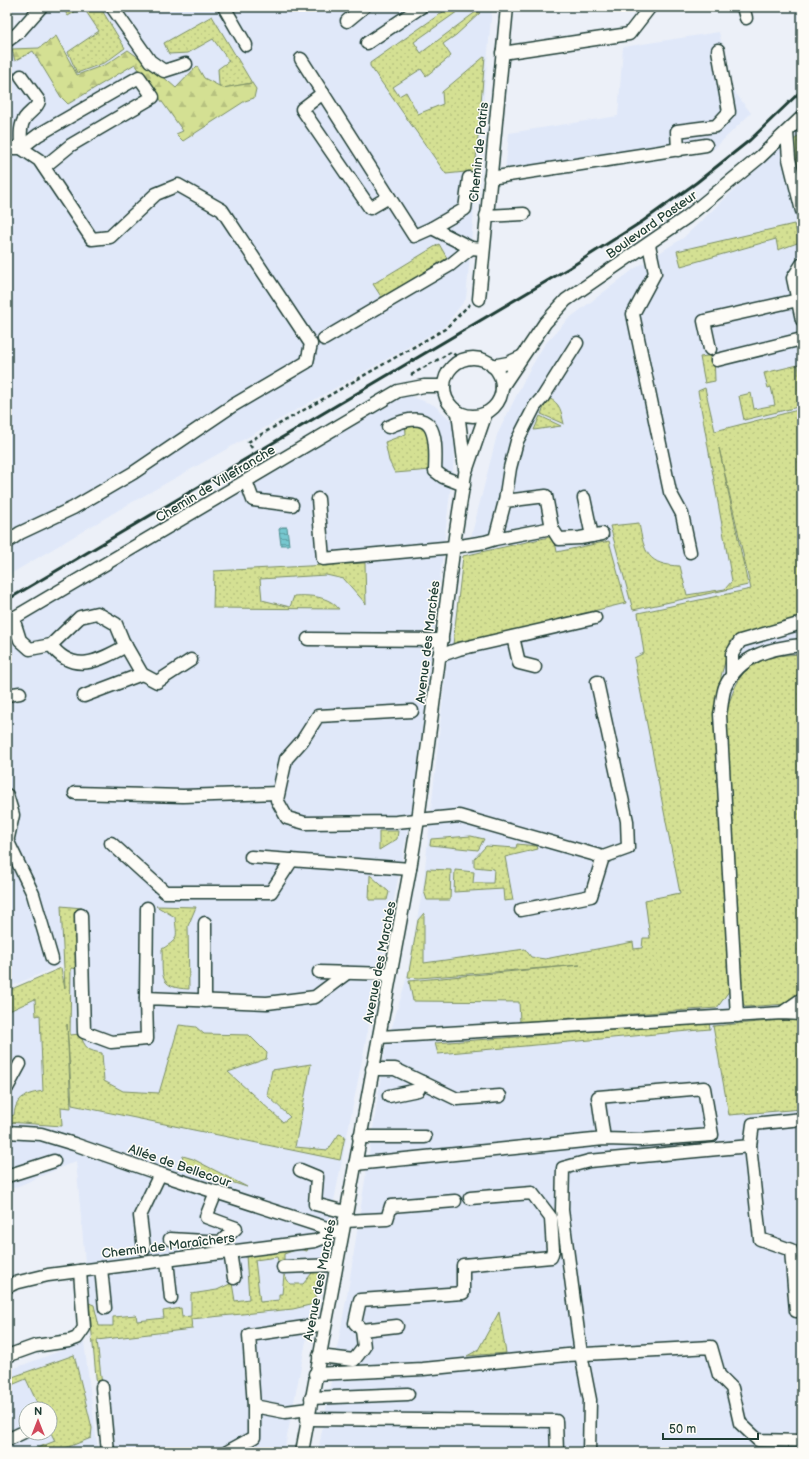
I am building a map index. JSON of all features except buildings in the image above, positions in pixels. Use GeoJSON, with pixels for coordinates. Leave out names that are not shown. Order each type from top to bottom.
{"type":"FeatureCollection","features":[{"type":"Feature","properties":{"kind":"street"},"geometry":{"type":"LineString","coordinates":[[112,7],[150,61],[164,71],[186,64]]}},
{"type":"Feature","properties":{"kind":"street"},"geometry":{"type":"LineString","coordinates":[[224,7],[246,45]]}},
{"type":"Feature","properties":{"kind":"street"},"geometry":{"type":"LineString","coordinates":[[347,21],[364,7]]}},
{"type":"Feature","properties":{"kind":"street"},"geometry":{"type":"LineString","coordinates":[[367,43],[421,7]]}},
{"type":"Feature","properties":{"kind":"street","name":"Chemin de Patris"},"geometry":{"type":"LineString","coordinates":[[479,299],[506,7]]}},
{"type":"Feature","properties":{"kind":"street"},"geometry":{"type":"LineString","coordinates":[[502,53],[629,34],[650,7]]}},
{"type":"Feature","properties":{"kind":"street"},"geometry":{"type":"LineString","coordinates":[[7,31],[38,10]]}},
{"type":"Feature","properties":{"kind":"street"},"geometry":{"type":"LineString","coordinates":[[7,41],[18,33],[38,10]]}},
{"type":"Feature","properties":{"kind":"street"},"geometry":{"type":"LineString","coordinates":[[678,150],[677,131],[716,126],[729,112],[718,50]]}},
{"type":"Feature","properties":{"kind":"street"},"geometry":{"type":"LineString","coordinates":[[301,59],[414,236],[432,228],[465,209],[469,178]]}},
{"type":"Feature","properties":{"kind":"street"},"geometry":{"type":"LineString","coordinates":[[21,76],[39,101],[38,106],[25,117],[21,126],[21,148]]}},
{"type":"Feature","properties":{"kind":"street"},"geometry":{"type":"LineString","coordinates":[[21,148],[38,134],[139,76],[153,97],[71,145],[44,168]]}},
{"type":"Feature","properties":{"kind":"street"},"geometry":{"type":"LineString","coordinates":[[323,93],[302,109],[370,208],[389,197]]}},
{"type":"Feature","properties":{"kind":"street","name":"Boulevard Pasteur"},"geometry":{"type":"LineString","coordinates":[[502,387],[545,323],[566,300],[649,245],[713,197],[802,117]]}},
{"type":"Feature","properties":{"kind":"street"},"geometry":{"type":"LineString","coordinates":[[787,132],[789,159],[802,211]]}},
{"type":"Feature","properties":{"kind":"street"},"geometry":{"type":"LineString","coordinates":[[490,178],[706,145]]}},
{"type":"Feature","properties":{"kind":"street"},"geometry":{"type":"LineString","coordinates":[[7,148],[21,148],[39,160],[92,239],[110,237],[156,194],[178,185],[222,210],[311,344],[306,362],[232,406],[133,473],[74,508],[20,533],[7,542]]}},
{"type":"Feature","properties":{"kind":"street"},"geometry":{"type":"LineString","coordinates":[[486,216],[524,214]]}},
{"type":"Feature","properties":{"kind":"street"},"geometry":{"type":"LineString","coordinates":[[432,228],[471,248],[483,249]]}},
{"type":"Feature","properties":{"kind":"street"},"geometry":{"type":"LineString","coordinates":[[649,245],[655,273],[633,314],[670,492],[682,514],[690,552]]}},
{"type":"Feature","properties":{"kind":"street"},"geometry":{"type":"LineString","coordinates":[[324,339],[450,265],[471,248]]}},
{"type":"Feature","properties":{"kind":"street"},"geometry":{"type":"LineString","coordinates":[[802,264],[793,278],[802,320]]}},
{"type":"Feature","properties":{"kind":"street"},"geometry":{"type":"LineString","coordinates":[[710,349],[704,321],[798,300]]}},
{"type":"Feature","properties":{"kind":"street"},"geometry":{"type":"LineString","coordinates":[[717,360],[802,339]]}},
{"type":"Feature","properties":{"kind":"street"},"geometry":{"type":"LineString","coordinates":[[495,539],[505,501],[510,468],[517,441],[535,406],[543,397],[577,343]]}},
{"type":"Feature","properties":{"kind":"street"},"geometry":{"type":"LineString","coordinates":[[492,366],[508,363],[521,357]]}},
{"type":"Feature","properties":{"kind":"street"},"geometry":{"type":"LineString","coordinates":[[478,358],[492,366],[501,379],[502,387],[498,403],[486,413],[477,416],[467,416],[458,412],[447,401],[444,386],[449,370],[462,360],[478,358]]}},
{"type":"Feature","properties":{"kind":"street","name":"Chemin de Villefranche"},"geometry":{"type":"LineString","coordinates":[[10,620],[398,391],[424,386],[444,386]]}},
{"type":"Feature","properties":{"kind":"street","name":"Avenue des Marchés"},"geometry":{"type":"LineString","coordinates":[[458,412],[464,479]]}},
{"type":"Feature","properties":{"kind":"street","name":"Avenue des Marchés"},"geometry":{"type":"LineString","coordinates":[[302,1452],[336,1265],[340,1224],[355,1164],[418,820],[464,479],[486,413]]}},
{"type":"Feature","properties":{"kind":"street"},"geometry":{"type":"LineString","coordinates":[[388,426],[403,420],[418,418],[427,422],[433,432],[436,452],[435,471],[443,477],[464,479]]}},
{"type":"Feature","properties":{"kind":"street"},"geometry":{"type":"LineString","coordinates":[[246,480],[253,500],[292,505]]}},
{"type":"Feature","properties":{"kind":"street"},"geometry":{"type":"LineString","coordinates":[[505,501],[546,496],[552,528],[559,539],[597,535],[584,498]]}},
{"type":"Feature","properties":{"kind":"street"},"geometry":{"type":"LineString","coordinates":[[318,499],[323,559],[454,547],[552,528]]}},
{"type":"Feature","properties":{"kind":"street"},"geometry":{"type":"LineString","coordinates":[[10,620],[20,640],[30,649],[51,645],[80,617],[97,613],[116,624],[126,646],[142,674],[157,682],[191,660]]}},
{"type":"Feature","properties":{"kind":"street"},"geometry":{"type":"LineString","coordinates":[[439,656],[459,649],[595,618]]}},
{"type":"Feature","properties":{"kind":"street"},"geometry":{"type":"LineString","coordinates":[[732,677],[732,654],[740,641],[802,623]]}},
{"type":"Feature","properties":{"kind":"street"},"geometry":{"type":"LineString","coordinates":[[513,637],[519,663],[535,667]]}},
{"type":"Feature","properties":{"kind":"street"},"geometry":{"type":"LineString","coordinates":[[308,639],[442,640]]}},
{"type":"Feature","properties":{"kind":"street"},"geometry":{"type":"LineString","coordinates":[[737,1016],[720,714],[725,688],[740,665],[756,654],[802,644]]}},
{"type":"Feature","properties":{"kind":"street"},"geometry":{"type":"LineString","coordinates":[[51,645],[59,656],[70,662],[86,663],[126,646]]}},
{"type":"Feature","properties":{"kind":"street"},"geometry":{"type":"LineString","coordinates":[[84,696],[142,674]]}},
{"type":"Feature","properties":{"kind":"street"},"geometry":{"type":"LineString","coordinates":[[412,711],[318,716],[302,741],[286,759],[277,800],[287,818],[305,823],[418,820],[459,816],[603,857],[628,848],[627,821],[597,682]]}},
{"type":"Feature","properties":{"kind":"street"},"geometry":{"type":"LineString","coordinates":[[7,695],[20,693]]}},
{"type":"Feature","properties":{"kind":"street"},"geometry":{"type":"LineString","coordinates":[[74,793],[184,796],[278,793]]}},
{"type":"Feature","properties":{"kind":"street"},"geometry":{"type":"LineString","coordinates":[[7,795],[13,815],[8,842],[33,894],[52,959]]}},
{"type":"Feature","properties":{"kind":"street"},"geometry":{"type":"LineString","coordinates":[[111,843],[165,892],[271,892],[292,860]]}},
{"type":"Feature","properties":{"kind":"street"},"geometry":{"type":"LineString","coordinates":[[251,857],[410,868]]}},
{"type":"Feature","properties":{"kind":"street"},"geometry":{"type":"LineString","coordinates":[[521,910],[591,896],[603,857]]}},
{"type":"Feature","properties":{"kind":"street"},"geometry":{"type":"LineString","coordinates":[[82,914],[84,1032],[111,1042],[147,1039],[147,908]]}},
{"type":"Feature","properties":{"kind":"street"},"geometry":{"type":"LineString","coordinates":[[205,923],[205,1001]]}},
{"type":"Feature","properties":{"kind":"street"},"geometry":{"type":"LineString","coordinates":[[318,972],[390,974]]}},
{"type":"Feature","properties":{"kind":"street"},"geometry":{"type":"LineString","coordinates":[[146,998],[266,1003],[315,997],[346,973]]}},
{"type":"Feature","properties":{"kind":"street"},"geometry":{"type":"LineString","coordinates":[[782,1013],[802,999]]}},
{"type":"Feature","properties":{"kind":"street"},"geometry":{"type":"LineString","coordinates":[[378,1037],[782,1013],[802,1014]]}},
{"type":"Feature","properties":{"kind":"street"},"geometry":{"type":"LineString","coordinates":[[7,1088],[20,1064]]}},
{"type":"Feature","properties":{"kind":"street"},"geometry":{"type":"LineString","coordinates":[[372,1068],[395,1069],[457,1099],[500,1096]]}},
{"type":"Feature","properties":{"kind":"street"},"geometry":{"type":"LineString","coordinates":[[389,1096],[418,1090],[422,1082]]}},
{"type":"Feature","properties":{"kind":"street"},"geometry":{"type":"LineString","coordinates":[[355,1164],[604,1139],[641,1140],[712,1135],[704,1088],[598,1097],[604,1139]]}},
{"type":"Feature","properties":{"kind":"street"},"geometry":{"type":"LineString","coordinates":[[796,1311],[791,1250],[760,1239],[750,1146],[752,1124],[802,1119]]}},
{"type":"Feature","properties":{"kind":"street","name":"Allée de Bellecour"},"geometry":{"type":"LineString","coordinates":[[7,1132],[41,1134],[216,1192],[340,1224]]}},
{"type":"Feature","properties":{"kind":"street"},"geometry":{"type":"LineString","coordinates":[[359,1137],[425,1137]]}},
{"type":"Feature","properties":{"kind":"street"},"geometry":{"type":"LineString","coordinates":[[589,1452],[590,1400],[581,1354],[562,1210],[563,1168],[589,1161],[750,1146]]}},
{"type":"Feature","properties":{"kind":"street"},"geometry":{"type":"LineString","coordinates":[[7,1176],[54,1161]]}},
{"type":"Feature","properties":{"kind":"street"},"geometry":{"type":"LineString","coordinates":[[300,1170],[318,1177],[315,1204],[340,1224],[387,1219],[391,1206],[455,1201]]}},
{"type":"Feature","properties":{"kind":"street"},"geometry":{"type":"LineString","coordinates":[[144,1249],[140,1216],[160,1174]]}},
{"type":"Feature","properties":{"kind":"street"},"geometry":{"type":"LineString","coordinates":[[170,1239],[221,1242],[236,1228],[206,1217],[216,1192]]}},
{"type":"Feature","properties":{"kind":"street"},"geometry":{"type":"LineString","coordinates":[[319,1356],[354,1360],[364,1347],[362,1330],[355,1323],[360,1300],[463,1293],[463,1265],[551,1257],[553,1250],[551,1218],[532,1193],[470,1198]]}},
{"type":"Feature","properties":{"kind":"street","name":"Chemin de Maraîchers"},"geometry":{"type":"LineString","coordinates":[[7,1287],[15,1283],[48,1275],[315,1241],[323,1238],[340,1224]]}},
{"type":"Feature","properties":{"kind":"street"},"geometry":{"type":"LineString","coordinates":[[230,1252],[234,1278]]}},
{"type":"Feature","properties":{"kind":"street"},"geometry":{"type":"LineString","coordinates":[[167,1260],[171,1298]]}},
{"type":"Feature","properties":{"kind":"street"},"geometry":{"type":"LineString","coordinates":[[283,1268],[336,1265]]}},
{"type":"Feature","properties":{"kind":"street"},"geometry":{"type":"LineString","coordinates":[[101,1268],[105,1308]]}},
{"type":"Feature","properties":{"kind":"street"},"geometry":{"type":"LineString","coordinates":[[7,1356],[35,1346],[69,1341],[77,1338],[84,1328],[80,1271]]}},
{"type":"Feature","properties":{"kind":"street"},"geometry":{"type":"LineString","coordinates":[[226,1452],[254,1437],[254,1406],[249,1335],[325,1324]]}},
{"type":"Feature","properties":{"kind":"street"},"geometry":{"type":"LineString","coordinates":[[362,1330],[397,1326]]}},
{"type":"Feature","properties":{"kind":"street"},"geometry":{"type":"LineString","coordinates":[[315,1374],[423,1369],[581,1354],[711,1347],[719,1375],[732,1388],[740,1423],[758,1440],[802,1441]]}},
{"type":"Feature","properties":{"kind":"street"},"geometry":{"type":"LineString","coordinates":[[102,1387],[108,1452]]}},
{"type":"Feature","properties":{"kind":"street"},"geometry":{"type":"LineString","coordinates":[[254,1406],[285,1412],[408,1394]]}},
{"type":"Feature","properties":{"kind":"street"},"geometry":{"type":"LineString","coordinates":[[309,1409],[556,1421],[556,1452]]}},
{"type":"Feature","properties":{"kind":"street"},"geometry":{"type":"LineString","coordinates":[[7,1440],[18,1435]]}},
{"type":"Feature","properties":{"kind":"path"},"geometry":{"type":"LineString","coordinates":[[252,448],[248,442],[445,329],[468,306],[479,299]]}},
{"type":"Feature","properties":{"kind":"shaded area"},"geometry":{"type":"Polygon","coordinates":[[[53,7],[492,7],[466,299],[444,327],[122,508],[7,576],[7,45],[53,7]]]}},
{"type":"Feature","properties":{"kind":"shaded area"},"geometry":{"type":"Polygon","coordinates":[[[719,32],[733,90],[751,113],[714,149],[504,181],[509,133],[618,116],[623,47],[719,32]]]}},
{"type":"Feature","properties":{"kind":"shaded area"},"geometry":{"type":"Polygon","coordinates":[[[802,126],[802,408],[715,431],[749,579],[802,570],[802,1452],[318,1452],[349,1284],[385,1050],[406,980],[423,887],[448,649],[464,565],[497,435],[526,376],[544,345],[567,320],[634,269],[683,238],[802,126]]]}},
{"type":"Feature","properties":{"kind":"shaded area"},"geometry":{"type":"Polygon","coordinates":[[[408,395],[434,405],[452,421],[456,442],[414,799],[284,1452],[102,1452],[76,1161],[7,1191],[7,990],[62,967],[68,1042],[63,964],[7,988],[7,629],[394,399],[408,395]]]}},
{"type":"Feature","properties":{"kind":"shaded area"},"geometry":{"type":"Polygon","coordinates":[[[84,1342],[98,1452],[7,1452],[7,1371],[84,1342]]]}},
{"type":"Feature","properties":{"kind":"green space"},"geometry":{"type":"Polygon","coordinates":[[[62,7],[83,7],[68,16],[62,7]]]}},
{"type":"Feature","properties":{"kind":"green space"},"geometry":{"type":"Polygon","coordinates":[[[83,7],[100,7],[125,48],[106,62],[77,73],[68,52],[99,31],[83,7]]]}},
{"type":"Feature","properties":{"kind":"green space"},"geometry":{"type":"Polygon","coordinates":[[[450,7],[464,7],[414,42],[421,53],[477,11],[480,13],[456,35],[443,44],[451,56],[426,76],[421,69],[393,87],[399,96],[406,92],[418,114],[443,104],[442,92],[485,56],[475,171],[446,174],[370,66],[370,63],[450,7]]]}},
{"type":"Feature","properties":{"kind":"green space"},"geometry":{"type":"Polygon","coordinates":[[[212,16],[252,83],[223,88],[219,85],[218,69],[229,61],[213,39],[188,53],[169,54],[164,43],[212,16]]]}},
{"type":"Feature","properties":{"kind":"green space"},"geometry":{"type":"Polygon","coordinates":[[[56,36],[77,75],[107,64],[128,50],[153,68],[176,88],[197,66],[204,78],[223,88],[252,83],[256,89],[254,98],[245,101],[183,141],[176,134],[183,131],[135,64],[68,104],[61,97],[33,51],[15,61],[12,49],[39,48],[56,36]]]}},
{"type":"Feature","properties":{"kind":"green space"},"geometry":{"type":"Polygon","coordinates":[[[802,133],[802,184],[791,143],[802,133]]]}},
{"type":"Feature","properties":{"kind":"green space"},"geometry":{"type":"Polygon","coordinates":[[[794,224],[800,242],[778,250],[776,239],[681,266],[677,251],[794,224]]]}},
{"type":"Feature","properties":{"kind":"green space"},"geometry":{"type":"Polygon","coordinates":[[[439,244],[447,258],[382,298],[373,284],[439,244]]]}},
{"type":"Feature","properties":{"kind":"green space"},"geometry":{"type":"Polygon","coordinates":[[[714,355],[715,381],[705,383],[700,357],[714,355]]]}},
{"type":"Feature","properties":{"kind":"green space"},"geometry":{"type":"Polygon","coordinates":[[[798,365],[802,391],[802,406],[744,420],[739,396],[751,393],[754,409],[775,405],[771,387],[768,388],[764,373],[798,365]]]}},
{"type":"Feature","properties":{"kind":"green space"},"geometry":{"type":"Polygon","coordinates":[[[705,388],[715,431],[802,409],[802,616],[731,640],[721,676],[729,991],[717,1008],[520,1022],[519,1002],[413,1001],[409,981],[580,965],[419,978],[408,977],[418,920],[424,913],[424,963],[525,949],[531,957],[545,959],[633,942],[634,949],[642,948],[643,938],[650,938],[645,900],[680,893],[634,658],[644,653],[638,613],[751,589],[719,448],[748,585],[633,610],[610,526],[639,523],[643,542],[649,555],[654,560],[661,563],[680,566],[687,595],[725,589],[732,581],[698,391],[705,388]]]}},
{"type":"Feature","properties":{"kind":"green space"},"geometry":{"type":"Polygon","coordinates":[[[548,398],[556,402],[558,405],[564,424],[541,414],[548,398]]]}},
{"type":"Feature","properties":{"kind":"green space"},"geometry":{"type":"Polygon","coordinates":[[[540,416],[561,426],[534,430],[540,416]]]}},
{"type":"Feature","properties":{"kind":"green space"},"geometry":{"type":"Polygon","coordinates":[[[405,422],[419,422],[431,433],[431,470],[395,473],[389,461],[385,442],[406,434],[405,422]]]}},
{"type":"Feature","properties":{"kind":"green space"},"geometry":{"type":"Polygon","coordinates":[[[554,536],[557,552],[609,541],[626,603],[453,645],[463,556],[554,536]]]}},
{"type":"Feature","properties":{"kind":"green space"},"geometry":{"type":"Polygon","coordinates":[[[365,563],[366,604],[344,579],[326,575],[260,579],[262,600],[290,607],[294,596],[312,596],[330,601],[339,609],[213,608],[214,571],[365,563]]]}},
{"type":"Feature","properties":{"kind":"green space"},"geometry":{"type":"Polygon","coordinates":[[[802,654],[802,990],[786,1004],[745,1007],[741,998],[726,715],[730,700],[738,682],[742,675],[754,662],[761,659],[782,655],[802,654]]]}},
{"type":"Feature","properties":{"kind":"green space"},"geometry":{"type":"Polygon","coordinates":[[[379,831],[398,831],[397,839],[379,850],[379,831]]]}},
{"type":"Feature","properties":{"kind":"green space"},"geometry":{"type":"Polygon","coordinates":[[[471,836],[484,839],[478,850],[430,845],[431,839],[471,836]]]}},
{"type":"Feature","properties":{"kind":"green space"},"geometry":{"type":"Polygon","coordinates":[[[517,844],[537,846],[538,849],[505,857],[513,900],[504,901],[503,889],[454,892],[455,870],[474,872],[473,883],[493,883],[494,869],[474,867],[474,859],[486,846],[516,848],[517,844]]]}},
{"type":"Feature","properties":{"kind":"green space"},"geometry":{"type":"Polygon","coordinates":[[[427,869],[451,870],[450,900],[427,900],[424,891],[427,869]]]}},
{"type":"Feature","properties":{"kind":"green space"},"geometry":{"type":"Polygon","coordinates":[[[370,875],[389,892],[387,900],[369,900],[370,875]]]}},
{"type":"Feature","properties":{"kind":"green space"},"geometry":{"type":"Polygon","coordinates":[[[61,906],[82,908],[79,969],[71,968],[70,1035],[80,1034],[85,1046],[90,1050],[102,1053],[104,1081],[123,1091],[159,1093],[179,1025],[196,1027],[204,1034],[249,1035],[267,1053],[266,1059],[228,1072],[283,1122],[290,1117],[267,1095],[272,1070],[311,1064],[295,1147],[328,1150],[339,1134],[345,1136],[340,1160],[72,1105],[67,1024],[71,1108],[61,1107],[62,1126],[7,1122],[7,1117],[14,1115],[17,1104],[23,1097],[32,1093],[43,1091],[40,1015],[36,1016],[35,999],[7,1012],[7,991],[61,968],[65,989],[61,906]]]}},
{"type":"Feature","properties":{"kind":"green space"},"geometry":{"type":"Polygon","coordinates":[[[156,906],[196,907],[188,926],[189,989],[171,986],[164,978],[162,949],[175,939],[175,917],[156,906]]]}},
{"type":"Feature","properties":{"kind":"green space"},"geometry":{"type":"Polygon","coordinates":[[[782,1020],[802,1021],[802,1109],[729,1115],[713,1026],[782,1020]]]}},
{"type":"Feature","properties":{"kind":"green space"},"geometry":{"type":"Polygon","coordinates":[[[709,1023],[710,1029],[438,1054],[435,1043],[709,1023]]]}},
{"type":"Feature","properties":{"kind":"green space"},"geometry":{"type":"Polygon","coordinates":[[[183,1156],[193,1159],[247,1187],[180,1166],[183,1156]]]}},
{"type":"Feature","properties":{"kind":"green space"},"geometry":{"type":"Polygon","coordinates":[[[309,1245],[307,1251],[298,1249],[284,1254],[284,1262],[279,1264],[277,1257],[255,1260],[260,1302],[279,1300],[279,1294],[282,1294],[284,1275],[290,1284],[303,1284],[317,1267],[321,1269],[314,1304],[293,1309],[191,1319],[192,1329],[97,1340],[102,1386],[97,1387],[89,1303],[94,1305],[99,1326],[113,1326],[113,1317],[136,1315],[137,1321],[164,1318],[163,1311],[181,1308],[182,1317],[191,1316],[191,1294],[217,1290],[232,1283],[235,1301],[249,1299],[246,1255],[309,1245]]]}},
{"type":"Feature","properties":{"kind":"green space"},"geometry":{"type":"Polygon","coordinates":[[[499,1312],[506,1353],[467,1356],[478,1350],[499,1312]]]}},
{"type":"Feature","properties":{"kind":"green space"},"geometry":{"type":"Polygon","coordinates":[[[74,1355],[92,1428],[91,1438],[56,1452],[27,1452],[58,1441],[58,1401],[36,1401],[26,1379],[7,1387],[7,1379],[74,1355]]]}},
{"type":"Feature","properties":{"kind":"water"},"geometry":{"type":"Polygon","coordinates":[[[282,527],[287,527],[289,545],[281,545],[279,529],[282,527]]]}},
{"type":"Feature","properties":{"kind":"railway"},"geometry":{"type":"LineString","coordinates":[[7,600],[569,268],[643,221],[696,183],[750,140],[802,90]]}}]}
